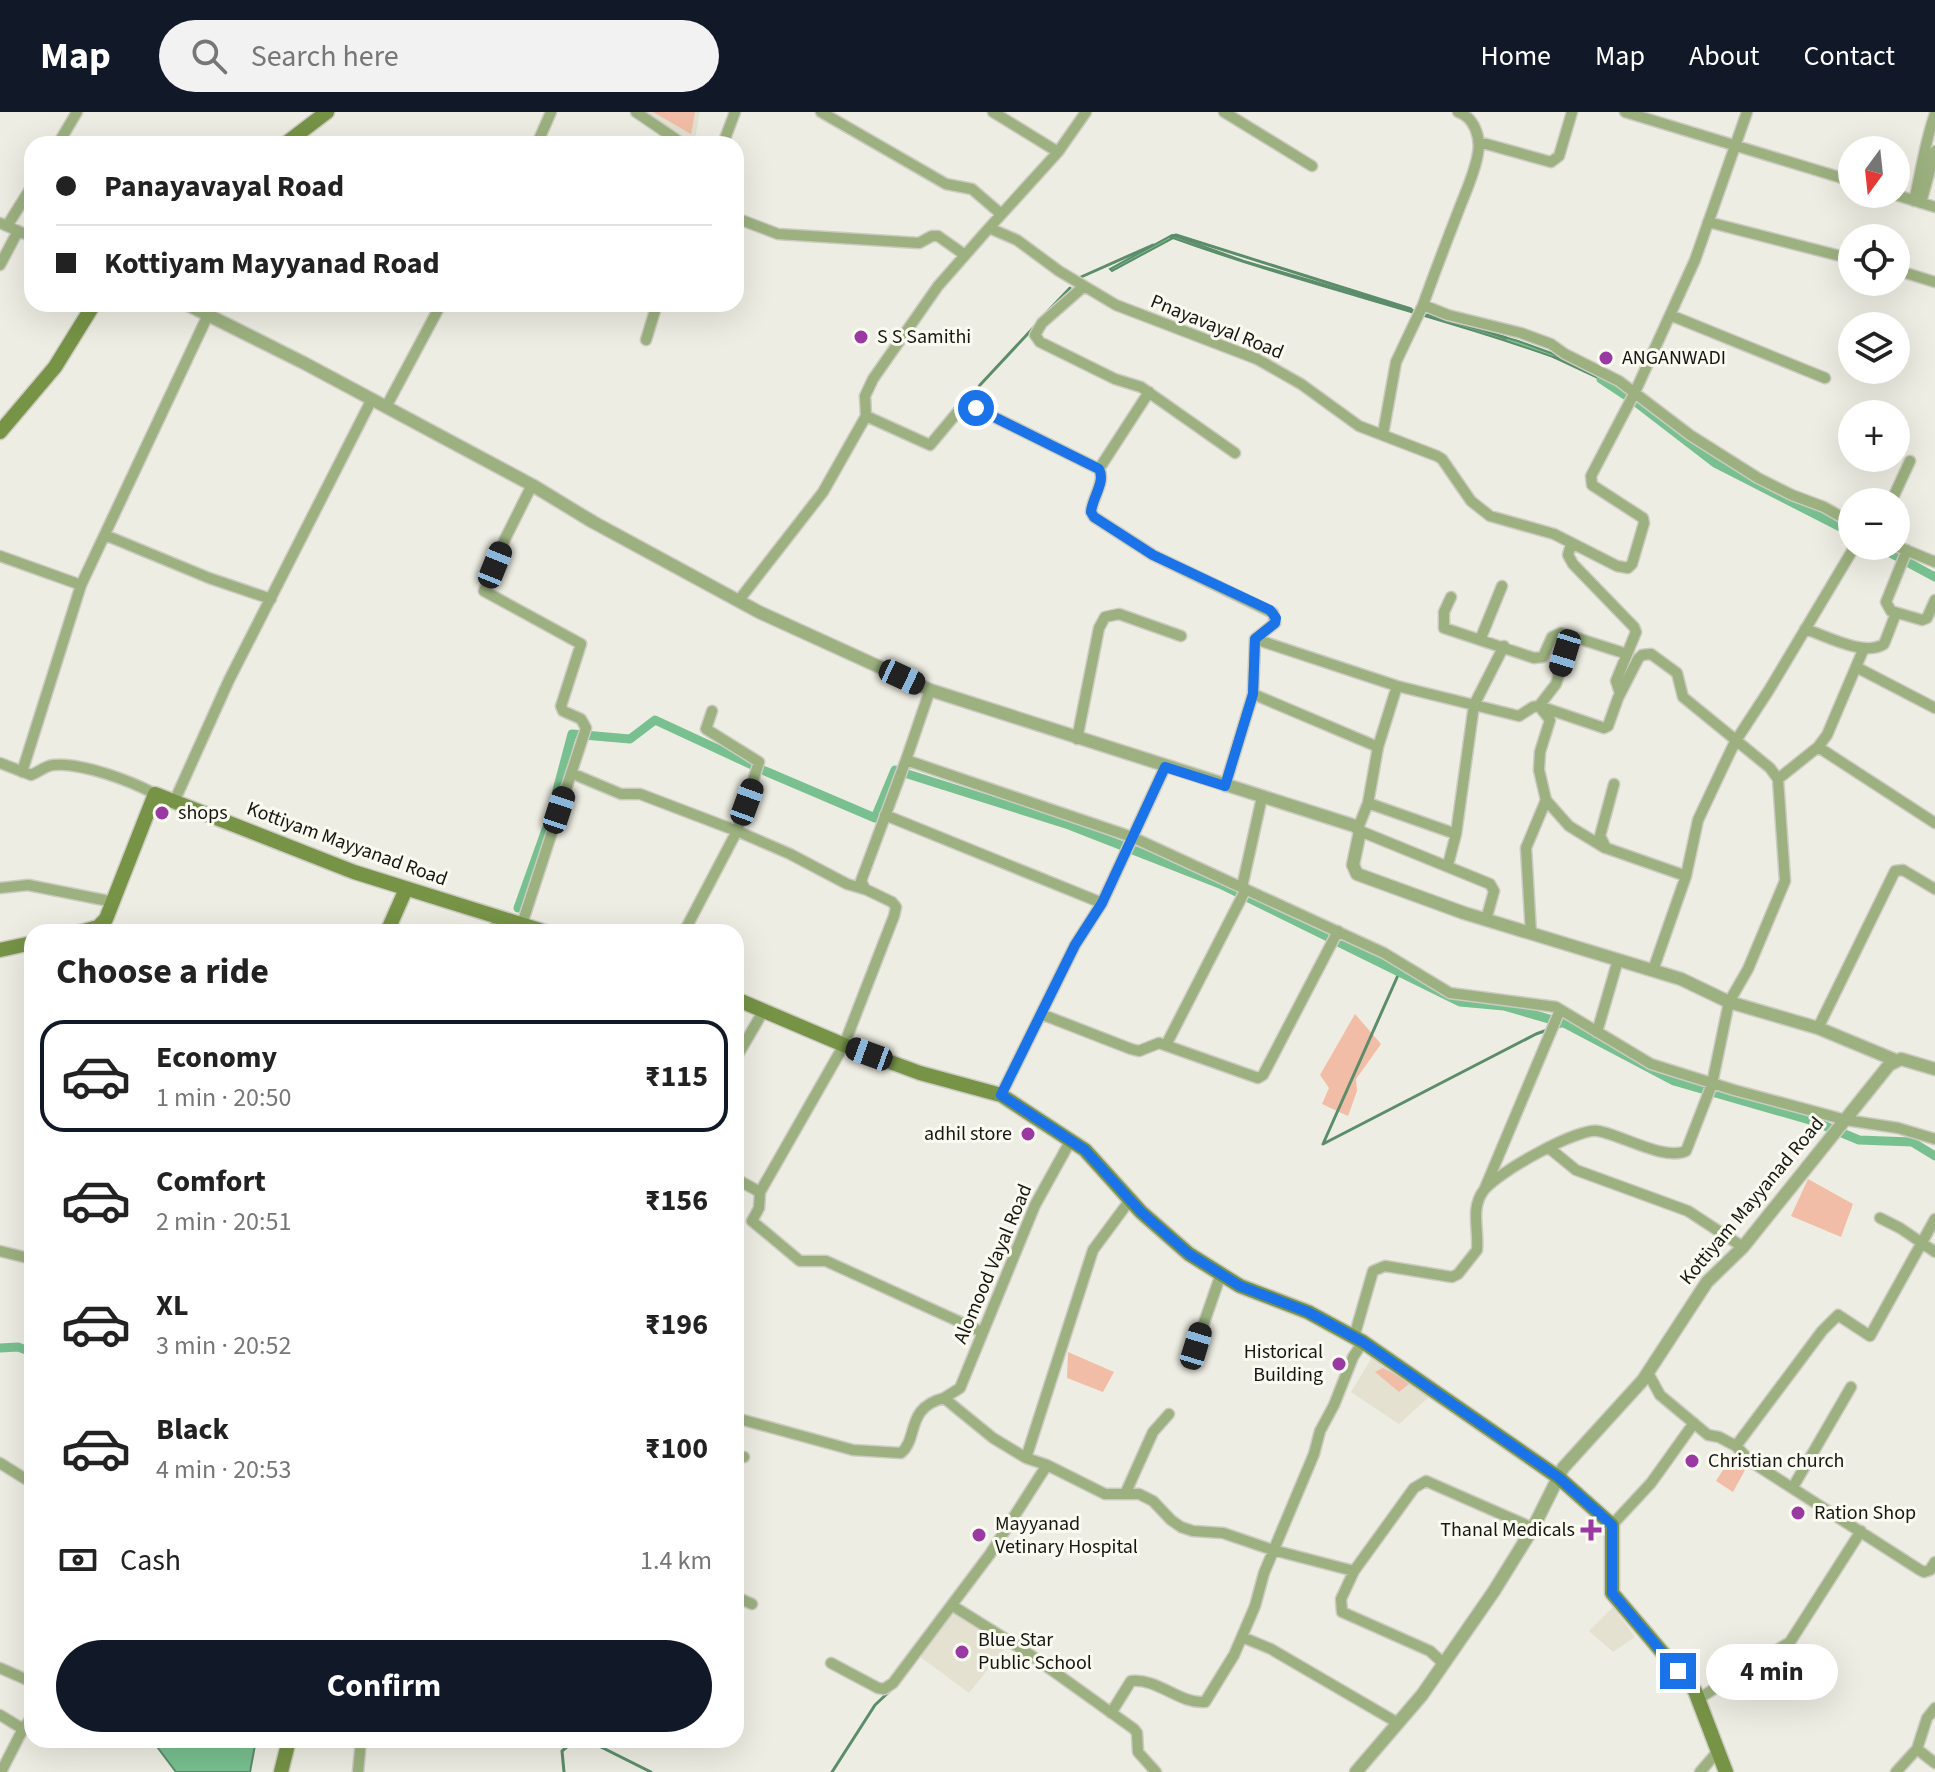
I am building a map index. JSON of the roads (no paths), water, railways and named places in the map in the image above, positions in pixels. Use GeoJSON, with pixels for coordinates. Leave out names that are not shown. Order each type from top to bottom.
{"type":"FeatureCollection","features":[{"type":"Feature","properties":{"kind":"main road"},"geometry":{"type":"LineString","coordinates":[[296,136],[327,112]]}},
{"type":"Feature","properties":{"kind":"main road"},"geometry":{"type":"LineString","coordinates":[[0,432],[55,367],[89,312]]}},
{"type":"Feature","properties":{"kind":"main road"},"geometry":{"type":"LineString","coordinates":[[101,924],[114,902],[155,794]]}},
{"type":"Feature","properties":{"kind":"main road","name":"Kottiyam Mayyanad Road"},"geometry":{"type":"LineString","coordinates":[[155,794],[354,872],[522,924]]}},
{"type":"Feature","properties":{"kind":"main road"},"geometry":{"type":"LineString","coordinates":[[391,924],[406,889]]}},
{"type":"Feature","properties":{"kind":"main road"},"geometry":{"type":"LineString","coordinates":[[0,950],[24,945]]}},
{"type":"Feature","properties":{"kind":"main road"},"geometry":{"type":"LineString","coordinates":[[744,1002],[844,1045],[920,1073],[1001,1095],[1085,1150],[1169,1238],[1221,1274],[1240,1286],[1308,1312],[1358,1339],[1558,1477],[1612,1525],[1612,1593],[1695,1691],[1726,1772]]}},
{"type":"Feature","properties":{"kind":"main road"},"geometry":{"type":"LineString","coordinates":[[281,1772],[287,1748]]}},
{"type":"Feature","properties":{"kind":"street"},"geometry":{"type":"LineString","coordinates":[[63,136],[77,112]]}},
{"type":"Feature","properties":{"kind":"street"},"geometry":{"type":"LineString","coordinates":[[540,136],[551,112]]}},
{"type":"Feature","properties":{"kind":"street"},"geometry":{"type":"LineString","coordinates":[[636,112],[671,136]]}},
{"type":"Feature","properties":{"kind":"street"},"geometry":{"type":"LineString","coordinates":[[726,136],[735,112]]}},
{"type":"Feature","properties":{"kind":"street"},"geometry":{"type":"LineString","coordinates":[[821,112],[946,184],[972,189],[1001,214]]}},
{"type":"Feature","properties":{"kind":"street"},"geometry":{"type":"LineString","coordinates":[[993,112],[1058,152]]}},
{"type":"Feature","properties":{"kind":"street"},"geometry":{"type":"LineString","coordinates":[[739,600],[816,503],[866,416],[865,396],[873,379],[938,286],[1058,152],[1086,112]]}},
{"type":"Feature","properties":{"kind":"street"},"geometry":{"type":"LineString","coordinates":[[1224,112],[1312,166]]}},
{"type":"Feature","properties":{"kind":"street"},"geometry":{"type":"LineString","coordinates":[[1383,434],[1396,362],[1423,305],[1472,175],[1479,142],[1468,116],[1458,112]]}},
{"type":"Feature","properties":{"kind":"street"},"geometry":{"type":"LineString","coordinates":[[1479,142],[1551,162],[1559,156],[1572,112]]}},
{"type":"Feature","properties":{"kind":"street"},"geometry":{"type":"LineString","coordinates":[[1625,112],[1838,177]]}},
{"type":"Feature","properties":{"kind":"street"},"geometry":{"type":"LineString","coordinates":[[1635,392],[1695,260],[1747,112]]}},
{"type":"Feature","properties":{"kind":"street"},"geometry":{"type":"LineString","coordinates":[[1918,202],[1928,133],[1935,114]]}},
{"type":"Feature","properties":{"kind":"street"},"geometry":{"type":"LineString","coordinates":[[1918,202],[1935,151]]}},
{"type":"Feature","properties":{"kind":"street"},"geometry":{"type":"LineString","coordinates":[[0,265],[8,226],[24,199]]}},
{"type":"Feature","properties":{"kind":"street"},"geometry":{"type":"LineString","coordinates":[[1910,199],[1935,207]]}},
{"type":"Feature","properties":{"kind":"street"},"geometry":{"type":"LineString","coordinates":[[744,221],[787,235],[919,243],[938,236],[965,255]]}},
{"type":"Feature","properties":{"kind":"street"},"geometry":{"type":"LineString","coordinates":[[1708,222],[1838,255]]}},
{"type":"Feature","properties":{"kind":"street","name":"Pnayavayal Road"},"geometry":{"type":"LineString","coordinates":[[989,228],[1017,240],[1083,287],[1116,305],[1257,359],[1301,384],[1359,426],[1442,459],[1471,501],[1490,516],[1554,534],[1622,568],[1632,564],[1643,518],[1590,481],[1635,392]]}},
{"type":"Feature","properties":{"kind":"street"},"geometry":{"type":"LineString","coordinates":[[1910,274],[1935,282]]}},
{"type":"Feature","properties":{"kind":"street"},"geometry":{"type":"LineString","coordinates":[[1083,287],[1042,323],[1035,335],[1040,342],[1149,392],[1235,453]]}},
{"type":"Feature","properties":{"kind":"street"},"geometry":{"type":"LineString","coordinates":[[1423,305],[1551,344],[1635,392],[1690,435],[1758,478],[1838,515]]}},
{"type":"Feature","properties":{"kind":"street"},"geometry":{"type":"LineString","coordinates":[[202,312],[532,485],[593,522],[759,612],[930,690],[1359,829],[1493,886],[1486,920]]}},
{"type":"Feature","properties":{"kind":"street"},"geometry":{"type":"LineString","coordinates":[[386,407],[437,312]]}},
{"type":"Feature","properties":{"kind":"street"},"geometry":{"type":"LineString","coordinates":[[646,340],[655,312]]}},
{"type":"Feature","properties":{"kind":"street"},"geometry":{"type":"LineString","coordinates":[[22,772],[81,585],[208,315]]}},
{"type":"Feature","properties":{"kind":"street"},"geometry":{"type":"LineString","coordinates":[[1670,315],[1825,378]]}},
{"type":"Feature","properties":{"kind":"street"},"geometry":{"type":"LineString","coordinates":[[1099,469],[1149,392]]}},
{"type":"Feature","properties":{"kind":"street"},"geometry":{"type":"LineString","coordinates":[[174,802],[229,680],[372,399]]}},
{"type":"Feature","properties":{"kind":"street"},"geometry":{"type":"LineString","coordinates":[[866,416],[930,445],[961,408],[971,406],[1099,469],[1102,478],[1092,503],[1094,517],[1153,555],[1270,610],[1276,618],[1275,623],[1255,639],[1253,694],[1225,786]]}},
{"type":"Feature","properties":{"kind":"street"},"geometry":{"type":"LineString","coordinates":[[522,924],[584,735],[585,723],[563,711],[561,706],[581,644],[484,591],[532,485]]}},
{"type":"Feature","properties":{"kind":"street"},"geometry":{"type":"LineString","coordinates":[[105,535],[209,578],[271,599]]}},
{"type":"Feature","properties":{"kind":"street"},"geometry":{"type":"LineString","coordinates":[[1255,639],[1397,686],[1519,716],[1539,706],[1604,728],[1608,726],[1621,691],[1616,681],[1636,632],[1573,564],[1568,555],[1571,544]]}},
{"type":"Feature","properties":{"kind":"street"},"geometry":{"type":"LineString","coordinates":[[1910,552],[1935,562]]}},
{"type":"Feature","properties":{"kind":"street"},"geometry":{"type":"LineString","coordinates":[[0,556],[81,585]]}},
{"type":"Feature","properties":{"kind":"street"},"geometry":{"type":"LineString","coordinates":[[1653,970],[1686,876],[1698,820],[1735,742],[1847,560]]}},
{"type":"Feature","properties":{"kind":"street"},"geometry":{"type":"LineString","coordinates":[[1898,560],[1887,608],[1922,620],[1927,618],[1935,600]]}},
{"type":"Feature","properties":{"kind":"street"},"geometry":{"type":"LineString","coordinates":[[1480,640],[1502,586]]}},
{"type":"Feature","properties":{"kind":"street"},"geometry":{"type":"LineString","coordinates":[[1451,597],[1444,612],[1444,628],[1480,640],[1540,658],[1556,634],[1627,654]]}},
{"type":"Feature","properties":{"kind":"street"},"geometry":{"type":"LineString","coordinates":[[1805,629],[1875,649],[1884,644],[1896,613]]}},
{"type":"Feature","properties":{"kind":"street"},"geometry":{"type":"LineString","coordinates":[[1077,739],[1099,628],[1105,617],[1119,614],[1181,636]]}},
{"type":"Feature","properties":{"kind":"street"},"geometry":{"type":"LineString","coordinates":[[1539,706],[1556,684],[1571,636]]}},
{"type":"Feature","properties":{"kind":"street"},"geometry":{"type":"LineString","coordinates":[[1448,865],[1456,834],[1474,705],[1504,646]]}},
{"type":"Feature","properties":{"kind":"street"},"geometry":{"type":"LineString","coordinates":[[1778,779],[1818,747],[1832,728],[1864,648]]}},
{"type":"Feature","properties":{"kind":"street"},"geometry":{"type":"LineString","coordinates":[[1484,1190],[1531,1155],[1591,1131],[1672,1154],[1686,1151],[1712,1084],[1729,1002],[1748,969],[1785,881],[1778,779],[1770,768],[1683,697],[1677,673],[1651,654],[1646,653],[1638,659],[1618,698]]}},
{"type":"Feature","properties":{"kind":"street"},"geometry":{"type":"LineString","coordinates":[[1856,667],[1935,708]]}},
{"type":"Feature","properties":{"kind":"street"},"geometry":{"type":"LineString","coordinates":[[1397,686],[1378,747],[1368,803],[1359,829],[1353,865],[1357,874],[1486,920],[1681,979],[1729,1002],[1818,1028],[1895,1060],[1908,1059],[1935,1069]]}},
{"type":"Feature","properties":{"kind":"street"},"geometry":{"type":"LineString","coordinates":[[865,889],[861,881],[930,690]]}},
{"type":"Feature","properties":{"kind":"street"},"geometry":{"type":"LineString","coordinates":[[1253,694],[1378,747]]}},
{"type":"Feature","properties":{"kind":"street"},"geometry":{"type":"LineString","coordinates":[[1539,706],[1550,720],[1540,752],[1539,770],[1546,800],[1569,826],[1606,848],[1686,876]]}},
{"type":"Feature","properties":{"kind":"street"},"geometry":{"type":"LineString","coordinates":[[688,924],[737,831],[759,762],[706,729],[712,711]]}},
{"type":"Feature","properties":{"kind":"street"},"geometry":{"type":"LineString","coordinates":[[1818,747],[1935,823]]}},
{"type":"Feature","properties":{"kind":"street"},"geometry":{"type":"LineString","coordinates":[[906,760],[1132,837],[1384,953],[1450,993],[1560,1010],[1651,1064],[1846,1120],[1898,1128],[1935,1139]]}},
{"type":"Feature","properties":{"kind":"street"},"geometry":{"type":"LineString","coordinates":[[0,763],[31,775],[57,764],[132,782],[155,794]]}},
{"type":"Feature","properties":{"kind":"street"},"geometry":{"type":"LineString","coordinates":[[1001,1095],[1075,945],[1102,903],[1165,767]]}},
{"type":"Feature","properties":{"kind":"street"},"geometry":{"type":"LineString","coordinates":[[571,773],[621,794],[640,794],[737,831],[892,902],[895,911],[844,1045],[760,1192],[759,1208],[752,1221],[800,1261],[826,1261],[982,1332]]}},
{"type":"Feature","properties":{"kind":"street"},"geometry":{"type":"LineString","coordinates":[[1606,848],[1600,836],[1614,784]]}},
{"type":"Feature","properties":{"kind":"street"},"geometry":{"type":"LineString","coordinates":[[1166,1045],[1244,888],[1262,797]]}},
{"type":"Feature","properties":{"kind":"street"},"geometry":{"type":"LineString","coordinates":[[1531,934],[1526,848],[1546,800]]}},
{"type":"Feature","properties":{"kind":"street"},"geometry":{"type":"LineString","coordinates":[[1368,803],[1456,834]]}},
{"type":"Feature","properties":{"kind":"street"},"geometry":{"type":"LineString","coordinates":[[885,815],[1102,903]]}},
{"type":"Feature","properties":{"kind":"street"},"geometry":{"type":"LineString","coordinates":[[1818,1028],[1895,871],[1903,870],[1935,889]]}},
{"type":"Feature","properties":{"kind":"street"},"geometry":{"type":"LineString","coordinates":[[0,888],[28,885],[114,902]]}},
{"type":"Feature","properties":{"kind":"street"},"geometry":{"type":"LineString","coordinates":[[496,924],[500,917]]}},
{"type":"Feature","properties":{"kind":"street"},"geometry":{"type":"LineString","coordinates":[[1041,1014],[1139,1051],[1152,1044],[1166,1045],[1251,1077],[1263,1075],[1338,931]]}},
{"type":"Feature","properties":{"kind":"street"},"geometry":{"type":"LineString","coordinates":[[1597,1032],[1618,960]]}},
{"type":"Feature","properties":{"kind":"street"},"geometry":{"type":"LineString","coordinates":[[744,1044],[764,1010]]}},
{"type":"Feature","properties":{"kind":"street"},"geometry":{"type":"LineString","coordinates":[[1111,1713],[1131,1681],[1147,1682],[1195,1703],[1205,1702],[1242,1637],[1273,1550],[1314,1454],[1320,1431],[1353,1357],[1373,1271],[1385,1266],[1452,1277],[1477,1250],[1475,1214],[1560,1010]]}},
{"type":"Feature","properties":{"kind":"street","name":"Kottiyam Mayyanad Road"},"geometry":{"type":"LineString","coordinates":[[1356,1772],[1422,1695],[1444,1664],[1533,1528],[1558,1477],[1648,1373],[1707,1282],[1743,1247],[1895,1060]]}},
{"type":"Feature","properties":{"kind":"street","name":"Alomood Vayal Road"},"geometry":{"type":"LineString","coordinates":[[744,1420],[853,1450],[901,1453],[906,1449],[914,1420],[938,1399],[960,1388],[1035,1205],[1071,1140]]}},
{"type":"Feature","properties":{"kind":"street"},"geometry":{"type":"LineString","coordinates":[[1549,1148],[1576,1170],[1688,1211],[1743,1247]]}},
{"type":"Feature","properties":{"kind":"street"},"geometry":{"type":"LineString","coordinates":[[744,1183],[760,1192]]}},
{"type":"Feature","properties":{"kind":"street"},"geometry":{"type":"LineString","coordinates":[[1026,1458],[1093,1250],[1130,1200]]}},
{"type":"Feature","properties":{"kind":"street"},"geometry":{"type":"LineString","coordinates":[[1880,1218],[1935,1252]]}},
{"type":"Feature","properties":{"kind":"street"},"geometry":{"type":"LineString","coordinates":[[1736,1446],[1822,1331],[1838,1315],[1870,1336],[1935,1219]]}},
{"type":"Feature","properties":{"kind":"street"},"geometry":{"type":"LineString","coordinates":[[0,1251],[24,1257]]}},
{"type":"Feature","properties":{"kind":"street"},"geometry":{"type":"LineString","coordinates":[[1190,1363],[1221,1274]]}},
{"type":"Feature","properties":{"kind":"street"},"geometry":{"type":"LineString","coordinates":[[1648,1373],[1660,1395],[1708,1435],[1736,1446],[1750,1461],[1924,1572],[1930,1570],[1935,1562]]}},
{"type":"Feature","properties":{"kind":"street"},"geometry":{"type":"LineString","coordinates":[[1793,1487],[1851,1387]]}},
{"type":"Feature","properties":{"kind":"street"},"geometry":{"type":"LineString","coordinates":[[944,1398],[993,1438],[1026,1458],[1105,1494],[1139,1494],[1153,1501],[1171,1520],[1193,1531],[1223,1533],[1354,1571]]}},
{"type":"Feature","properties":{"kind":"street"},"geometry":{"type":"LineString","coordinates":[[1126,1492],[1153,1432],[1169,1414]]}},
{"type":"Feature","properties":{"kind":"street"},"geometry":{"type":"LineString","coordinates":[[1612,1525],[1660,1473],[1694,1423]]}},
{"type":"Feature","properties":{"kind":"street"},"geometry":{"type":"LineString","coordinates":[[0,1463],[24,1478]]}},
{"type":"Feature","properties":{"kind":"street"},"geometry":{"type":"LineString","coordinates":[[831,1663],[873,1686],[889,1687],[953,1606],[1047,1465]]}},
{"type":"Feature","properties":{"kind":"street"},"geometry":{"type":"LineString","coordinates":[[1444,1664],[1430,1651],[1342,1612],[1341,1599],[1354,1571],[1414,1488],[1426,1481],[1533,1528]]}},
{"type":"Feature","properties":{"kind":"street"},"geometry":{"type":"LineString","coordinates":[[1698,1699],[1790,1642],[1861,1531]]}},
{"type":"Feature","properties":{"kind":"street"},"geometry":{"type":"LineString","coordinates":[[744,1600],[752,1604]]}},
{"type":"Feature","properties":{"kind":"street"},"geometry":{"type":"LineString","coordinates":[[953,1606],[1025,1651],[1137,1733],[1138,1752],[1156,1772]]}},
{"type":"Feature","properties":{"kind":"street"},"geometry":{"type":"LineString","coordinates":[[1242,1637],[1271,1649],[1398,1723]]}},
{"type":"Feature","properties":{"kind":"street"},"geometry":{"type":"LineString","coordinates":[[0,1668],[24,1678]]}},
{"type":"Feature","properties":{"kind":"street"},"geometry":{"type":"LineString","coordinates":[[1896,1772],[1917,1749],[1927,1718],[1935,1708]]}},
{"type":"Feature","properties":{"kind":"street"},"geometry":{"type":"LineString","coordinates":[[0,1715],[23,1729],[1,1772]]}},
{"type":"Feature","properties":{"kind":"street"},"geometry":{"type":"LineString","coordinates":[[358,1772],[360,1748]]}},
{"type":"Feature","properties":{"kind":"street"},"geometry":{"type":"LineString","coordinates":[[1917,1749],[1935,1763]]}},
{"type":"Feature","properties":{"kind":"street"},"geometry":{"type":"LineString","coordinates":[[1700,1772],[1719,1750]]}},
{"type":"Feature","properties":{"kind":"waterway"},"geometry":{"type":"LineString","coordinates":[[1171,237],[1176,235],[1411,309]]}},
{"type":"Feature","properties":{"kind":"waterway"},"geometry":{"type":"LineString","coordinates":[[1081,277],[1153,245]]}},
{"type":"Feature","properties":{"kind":"waterway"},"geometry":{"type":"LineString","coordinates":[[1048,311],[1070,288]]}},
{"type":"Feature","properties":{"kind":"waterway"},"geometry":{"type":"LineString","coordinates":[[1424,313],[1442,317]]}},
{"type":"Feature","properties":{"kind":"waterway"},"geometry":{"type":"LineString","coordinates":[[972,397],[1035,326]]}},
{"type":"Feature","properties":{"kind":"waterway"},"geometry":{"type":"LineString","coordinates":[[1472,326],[1506,338]]}},
{"type":"Feature","properties":{"kind":"waterway"},"geometry":{"type":"LineString","coordinates":[[1554,357],[1601,379]]}},
{"type":"Feature","properties":{"kind":"waterway"},"geometry":{"type":"LineString","coordinates":[[1601,379],[1625,395]]}},
{"type":"Feature","properties":{"kind":"waterway"},"geometry":{"type":"LineString","coordinates":[[1637,403],[1715,463],[1838,526]]}},
{"type":"Feature","properties":{"kind":"waterway"},"geometry":{"type":"LineString","coordinates":[[1909,563],[1935,577]]}},
{"type":"Feature","properties":{"kind":"waterway"},"geometry":{"type":"LineString","coordinates":[[518,908],[548,824],[572,734],[630,739],[655,720],[875,818],[895,770],[1069,825],[1220,884],[1460,1002],[1504,1006],[1566,1024],[1674,1081],[1813,1121],[1859,1140],[1912,1142],[1935,1156]]}},
{"type":"Feature","properties":{"kind":"waterway"},"geometry":{"type":"LineString","coordinates":[[1399,973],[1323,1144],[1550,1029]]}},
{"type":"Feature","properties":{"kind":"waterway"},"geometry":{"type":"LineString","coordinates":[[1557,1027],[1566,1024]]}},
{"type":"Feature","properties":{"kind":"waterway"},"geometry":{"type":"LineString","coordinates":[[0,1348],[24,1349]]}},
{"type":"Feature","properties":{"kind":"waterway"},"geometry":{"type":"LineString","coordinates":[[832,1772],[875,1705],[893,1688]]}},
{"type":"Feature","properties":{"kind":"waterway"},"geometry":{"type":"LineString","coordinates":[[564,1772],[562,1751],[566,1748]]}},
{"type":"Feature","properties":{"kind":"waterway"},"geometry":{"type":"LineString","coordinates":[[603,1748],[651,1772]]}},
{"type":"Feature","properties":{"kind":"place","name":"S S Samithi"},"geometry":{"type":"Point","coordinates":[861,337]}},
{"type":"Feature","properties":{"kind":"place","name":"ANGANWADI"},"geometry":{"type":"Point","coordinates":[1606,358]}},
{"type":"Feature","properties":{"kind":"place","name":"shops"},"geometry":{"type":"Point","coordinates":[162,813]}},
{"type":"Feature","properties":{"kind":"place","name":"adhil store"},"geometry":{"type":"Point","coordinates":[1028,1134]}},
{"type":"Feature","properties":{"kind":"place","name":"Historical Building"},"geometry":{"type":"Point","coordinates":[1339,1364]}},
{"type":"Feature","properties":{"kind":"place","name":"Christian church"},"geometry":{"type":"Point","coordinates":[1692,1461]}},
{"type":"Feature","properties":{"kind":"place","name":"Ration Shop"},"geometry":{"type":"Point","coordinates":[1798,1513]}},
{"type":"Feature","properties":{"kind":"place","name":"Thanal Medicals"},"geometry":{"type":"Point","coordinates":[1591,1530]}},
{"type":"Feature","properties":{"kind":"place","name":"Mayyanad Vetinary Hospital"},"geometry":{"type":"Point","coordinates":[979,1535]}},
{"type":"Feature","properties":{"kind":"place","name":"Blue Star Public School"},"geometry":{"type":"Point","coordinates":[962,1652]}}]}
